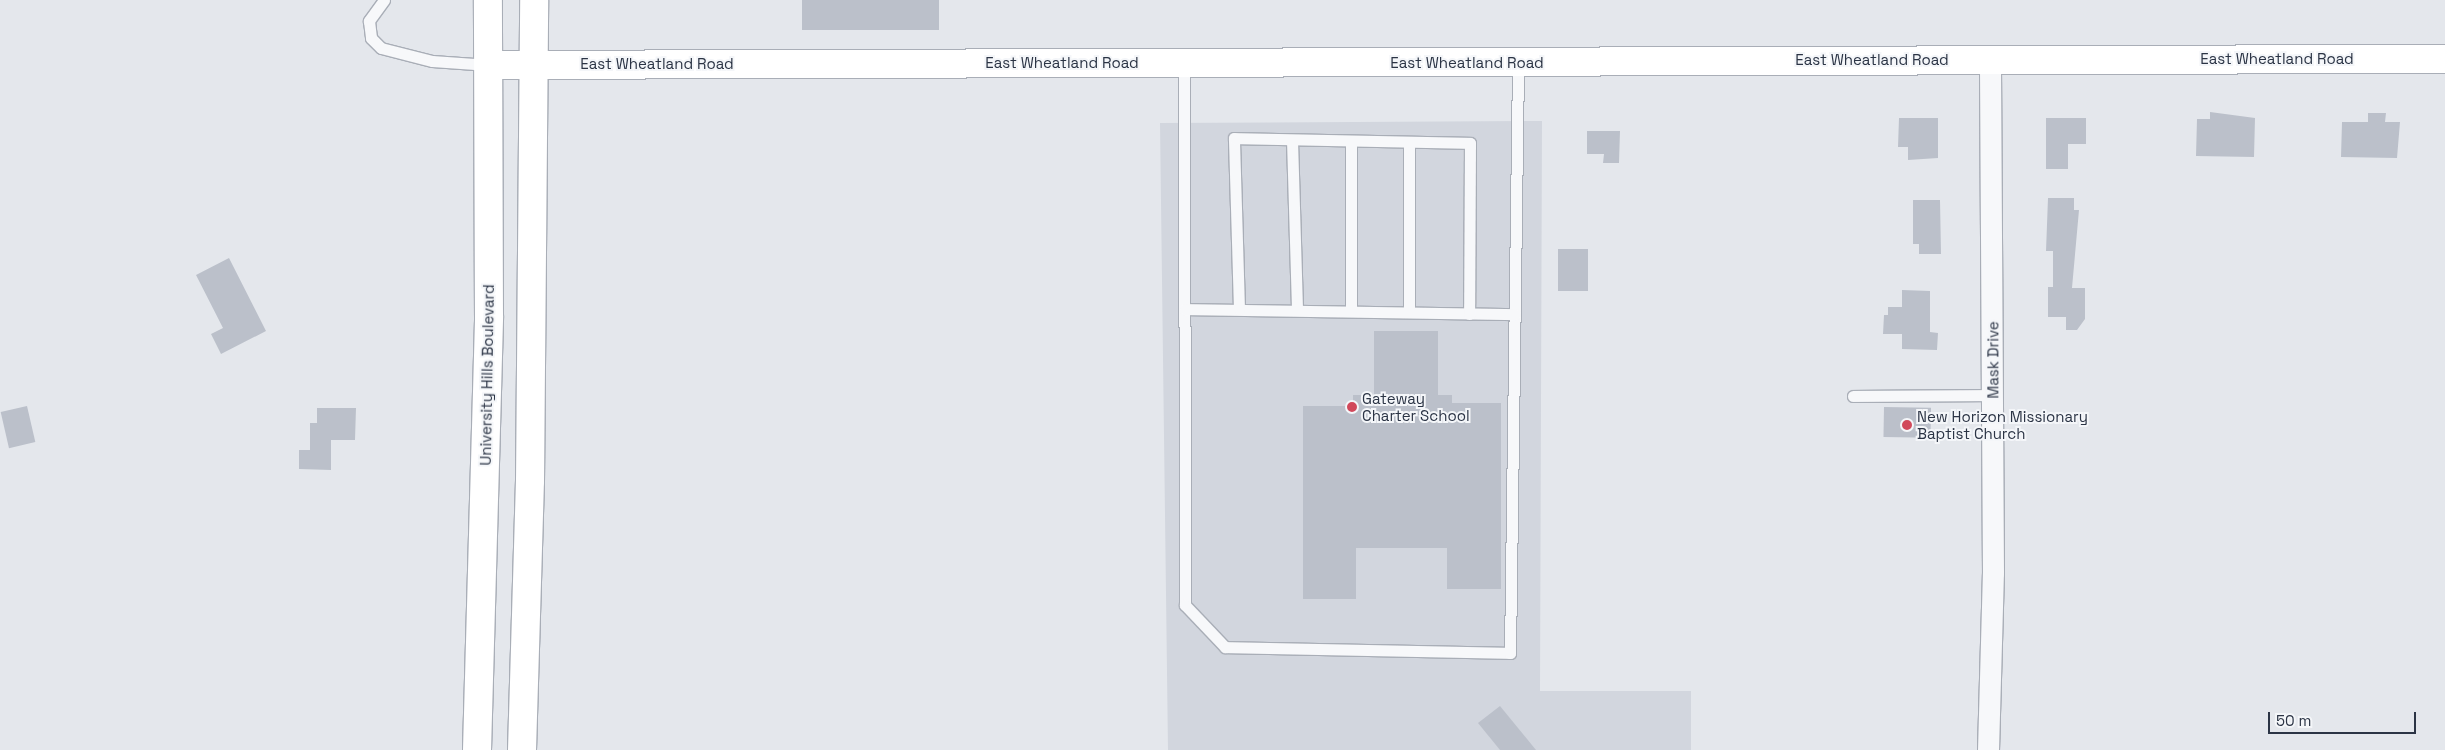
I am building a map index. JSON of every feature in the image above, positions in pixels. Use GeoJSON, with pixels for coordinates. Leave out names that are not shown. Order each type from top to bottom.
{"type":"FeatureCollection","features":[{"type":"Feature","properties":{"kind":"street","name":"University Hills Boulevard"},"geometry":{"type":"LineString","coordinates":[[477,750],[489,316],[488,0]]}},
{"type":"Feature","properties":{"kind":"street"},"geometry":{"type":"LineString","coordinates":[[522,750],[530,481],[535,65],[534,0]]}},
{"type":"Feature","properties":{"kind":"street","name":"East Wheatland Road"},"geometry":{"type":"LineString","coordinates":[[489,65],[2445,59]]}},
{"type":"Feature","properties":{"kind":"street","name":"Mask Drive"},"geometry":{"type":"LineString","coordinates":[[1988,750],[1993,396],[1990,60]]}},
{"type":"Feature","properties":{"kind":"lane"},"geometry":{"type":"LineString","coordinates":[[384,0],[369,21],[371,38],[381,48],[432,61],[489,65]]}},
{"type":"Feature","properties":{"kind":"lane"},"geometry":{"type":"LineString","coordinates":[[1184,63],[1185,605],[1225,647],[1510,652],[1518,63]]}},
{"type":"Feature","properties":{"kind":"lane"},"geometry":{"type":"LineString","coordinates":[[1239,309],[1234,138],[1470,143],[1469,314]]}},
{"type":"Feature","properties":{"kind":"lane"},"geometry":{"type":"LineString","coordinates":[[1292,140],[1298,310]]}},
{"type":"Feature","properties":{"kind":"lane"},"geometry":{"type":"LineString","coordinates":[[1351,141],[1352,311]]}},
{"type":"Feature","properties":{"kind":"lane"},"geometry":{"type":"LineString","coordinates":[[1409,142],[1409,312]]}},
{"type":"Feature","properties":{"kind":"lane"},"geometry":{"type":"LineString","coordinates":[[1185,309],[1515,314]]}},
{"type":"Feature","properties":{"kind":"lane"},"geometry":{"type":"LineString","coordinates":[[1853,396],[1993,396]]}},
{"type":"Feature","properties":{"kind":"shaded area","name":"Gateway Charter School"},"geometry":{"type":"Polygon","coordinates":[[[1542,121],[1540,691],[1691,691],[1691,750],[1168,750],[1160,123],[1542,121]]]}},
{"type":"Feature","properties":{"kind":"building"},"geometry":{"type":"Polygon","coordinates":[[[802,0],[939,0],[939,30],[802,30],[802,0]]]}},
{"type":"Feature","properties":{"kind":"building"},"geometry":{"type":"Polygon","coordinates":[[[2210,112],[2255,118],[2254,157],[2196,156],[2197,119],[2210,119],[2210,112]]]}},
{"type":"Feature","properties":{"kind":"building"},"geometry":{"type":"Polygon","coordinates":[[[2368,113],[2386,113],[2385,122],[2400,122],[2397,158],[2341,157],[2342,122],[2368,122],[2368,113]]]}},
{"type":"Feature","properties":{"kind":"building"},"geometry":{"type":"Polygon","coordinates":[[[1899,118],[1938,118],[1938,158],[1908,160],[1908,147],[1898,147],[1899,118]]]}},
{"type":"Feature","properties":{"kind":"building"},"geometry":{"type":"Polygon","coordinates":[[[2046,118],[2086,118],[2086,144],[2068,144],[2068,169],[2046,169],[2046,118]]]}},
{"type":"Feature","properties":{"kind":"building"},"geometry":{"type":"Polygon","coordinates":[[[1587,131],[1620,131],[1619,163],[1603,163],[1604,154],[1587,154],[1587,131]]]}},
{"type":"Feature","properties":{"kind":"building"},"geometry":{"type":"Polygon","coordinates":[[[2048,198],[2074,198],[2074,210],[2079,210],[2072,288],[2085,288],[2085,319],[2077,330],[2066,330],[2066,317],[2048,317],[2048,287],[2053,287],[2053,251],[2046,251],[2048,198]]]}},
{"type":"Feature","properties":{"kind":"building"},"geometry":{"type":"Polygon","coordinates":[[[1913,200],[1940,200],[1941,254],[1919,254],[1919,244],[1913,244],[1913,200]]]}},
{"type":"Feature","properties":{"kind":"building"},"geometry":{"type":"Polygon","coordinates":[[[1558,249],[1588,249],[1588,291],[1558,291],[1558,249]]]}},
{"type":"Feature","properties":{"kind":"building"},"geometry":{"type":"Polygon","coordinates":[[[229,258],[266,331],[221,354],[211,334],[223,328],[196,275],[229,258]]]}},
{"type":"Feature","properties":{"kind":"building"},"geometry":{"type":"Polygon","coordinates":[[[1902,290],[1930,291],[1930,332],[1938,333],[1937,350],[1902,349],[1902,334],[1883,334],[1884,315],[1888,315],[1888,307],[1902,307],[1902,290]]]}},
{"type":"Feature","properties":{"kind":"building"},"geometry":{"type":"Polygon","coordinates":[[[1374,331],[1438,331],[1438,395],[1452,395],[1452,403],[1501,403],[1501,589],[1447,589],[1447,548],[1356,548],[1356,599],[1303,599],[1303,406],[1353,406],[1353,395],[1374,395],[1374,331]]]}},
{"type":"Feature","properties":{"kind":"building"},"geometry":{"type":"Polygon","coordinates":[[[27,406],[35,442],[9,448],[1,412],[27,406]]]}},
{"type":"Feature","properties":{"kind":"building","name":"New Horizon Missionary Baptist Church"},"geometry":{"type":"Polygon","coordinates":[[[1884,407],[1931,408],[1930,438],[1883,437],[1884,407]]]}},
{"type":"Feature","properties":{"kind":"building"},"geometry":{"type":"Polygon","coordinates":[[[317,408],[356,408],[355,440],[331,440],[331,470],[299,469],[299,450],[310,450],[310,423],[317,423],[317,408]]]}},
{"type":"Feature","properties":{"kind":"building"},"geometry":{"type":"Polygon","coordinates":[[[1500,706],[1536,750],[1500,750],[1478,723],[1500,706]]]}},
{"type":"Feature","properties":{"kind":"place","name":"Gateway Charter School"},"geometry":{"type":"Point","coordinates":[1352,407]}},
{"type":"Feature","properties":{"kind":"place","name":"New Horizon Missionary Baptist Church"},"geometry":{"type":"Point","coordinates":[1907,425]}}]}
